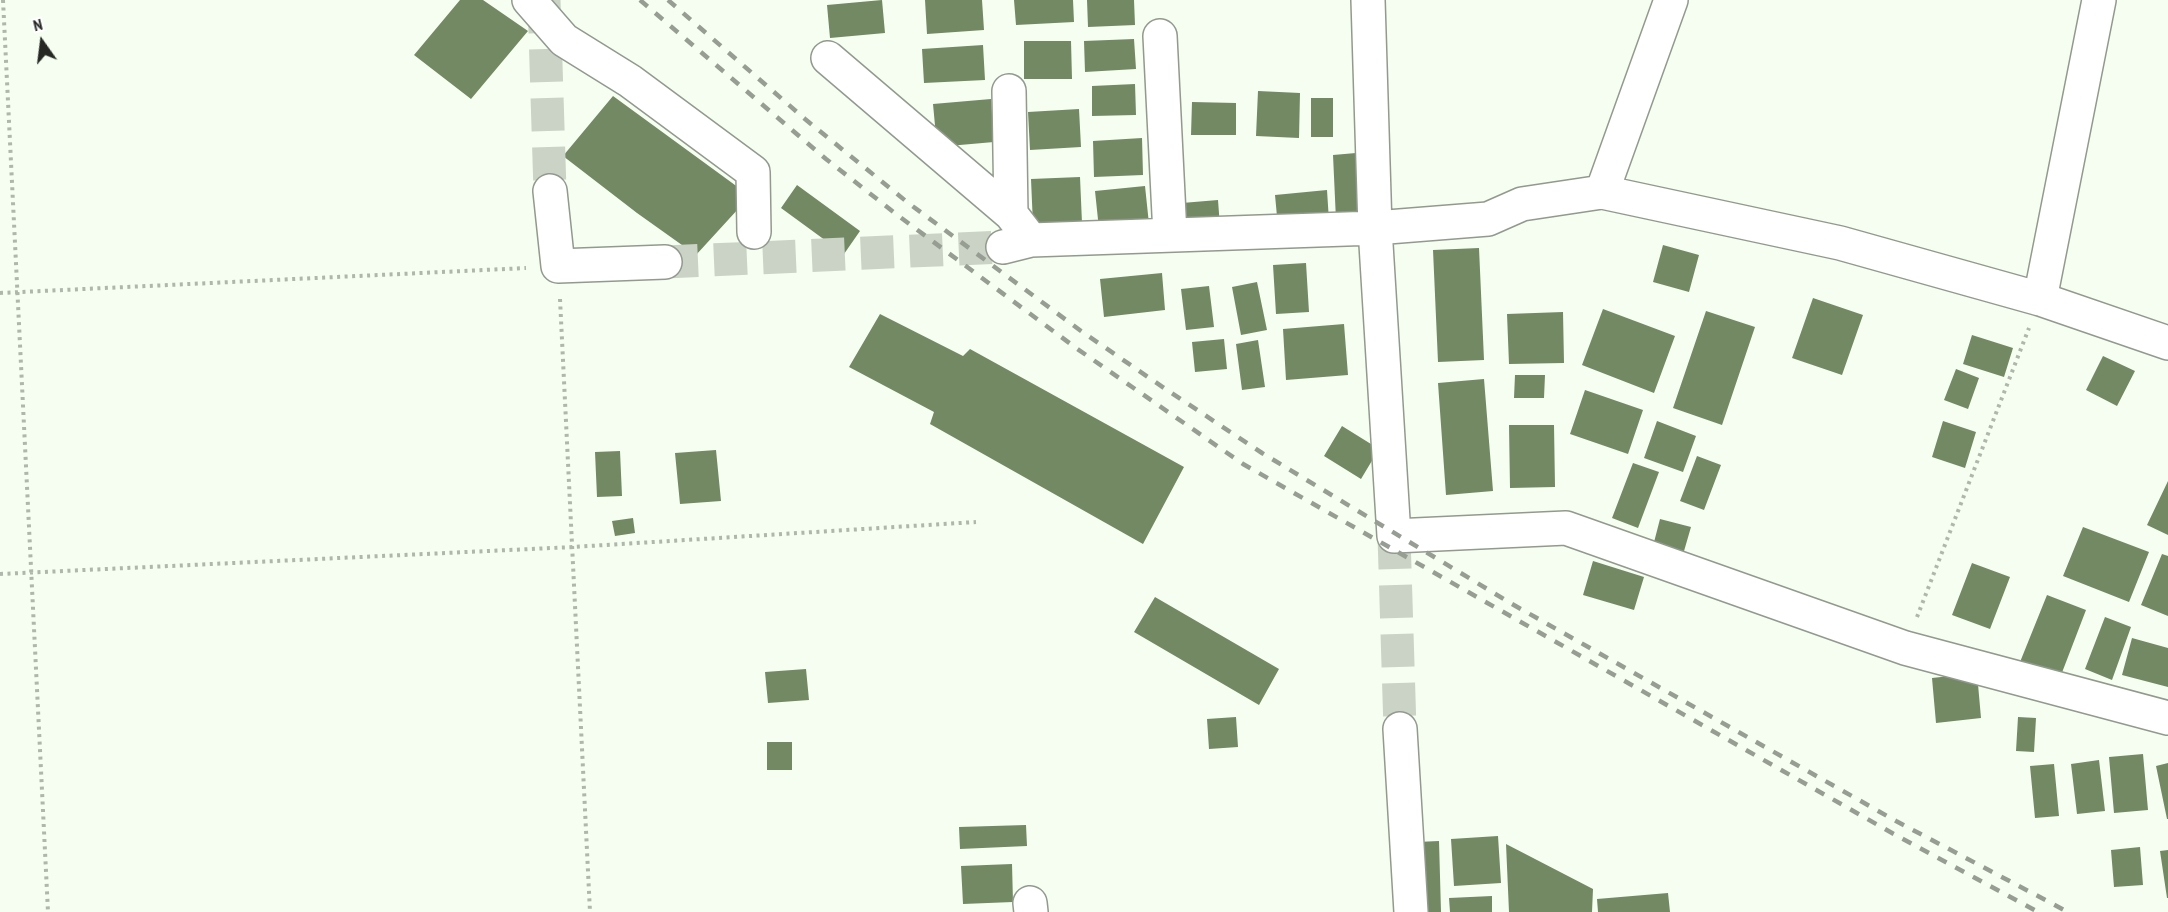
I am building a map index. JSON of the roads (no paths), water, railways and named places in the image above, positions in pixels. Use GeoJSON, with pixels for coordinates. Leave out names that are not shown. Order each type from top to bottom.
{"type":"FeatureCollection","features":[{"type":"Feature","properties":{"kind":"street"},"geometry":{"type":"LineString","coordinates":[[530,0],[564,40],[630,81],[753,172],[754,232]]}},
{"type":"Feature","properties":{"kind":"street"},"geometry":{"type":"LineString","coordinates":[[1368,0],[1375,228],[1394,536],[1566,528],[1905,648],[2168,718]]}},
{"type":"Feature","properties":{"kind":"street"},"geometry":{"type":"LineString","coordinates":[[1602,192],[1671,0]]}},
{"type":"Feature","properties":{"kind":"street"},"geometry":{"type":"LineString","coordinates":[[2040,299],[2099,0]]}},
{"type":"Feature","properties":{"kind":"street"},"geometry":{"type":"LineString","coordinates":[[1160,36],[1170,236]]}},
{"type":"Feature","properties":{"kind":"street"},"geometry":{"type":"LineString","coordinates":[[828,58],[1011,214]]}},
{"type":"Feature","properties":{"kind":"street"},"geometry":{"type":"LineString","coordinates":[[1009,91],[1011,214],[1017,243],[1375,228],[1488,219],[1522,204],[1602,192],[1840,243],[2040,299],[2168,343]]}},
{"type":"Feature","properties":{"kind":"street"},"geometry":{"type":"LineString","coordinates":[[550,191],[558,266],[665,262]]}},
{"type":"Feature","properties":{"kind":"street"},"geometry":{"type":"LineString","coordinates":[[1400,729],[1411,912]]}},
{"type":"Feature","properties":{"kind":"tunnel"},"geometry":{"type":"LineString","coordinates":[[544,0],[550,191]]}},
{"type":"Feature","properties":{"kind":"tunnel"},"geometry":{"type":"LineString","coordinates":[[665,262],[1003,247]]}},
{"type":"Feature","properties":{"kind":"tunnel"},"geometry":{"type":"LineString","coordinates":[[1394,536],[1400,729]]}},
{"type":"Feature","properties":{"kind":"railway"},"geometry":{"type":"LineString","coordinates":[[640,0],[826,159],[896,214],[1076,348],[1243,464],[1892,833],[2038,912]]}},
{"type":"Feature","properties":{"kind":"railway"},"geometry":{"type":"LineString","coordinates":[[668,0],[805,119],[907,202],[1081,331],[1262,453],[1512,604],[1896,821],[2068,912]]}}]}
